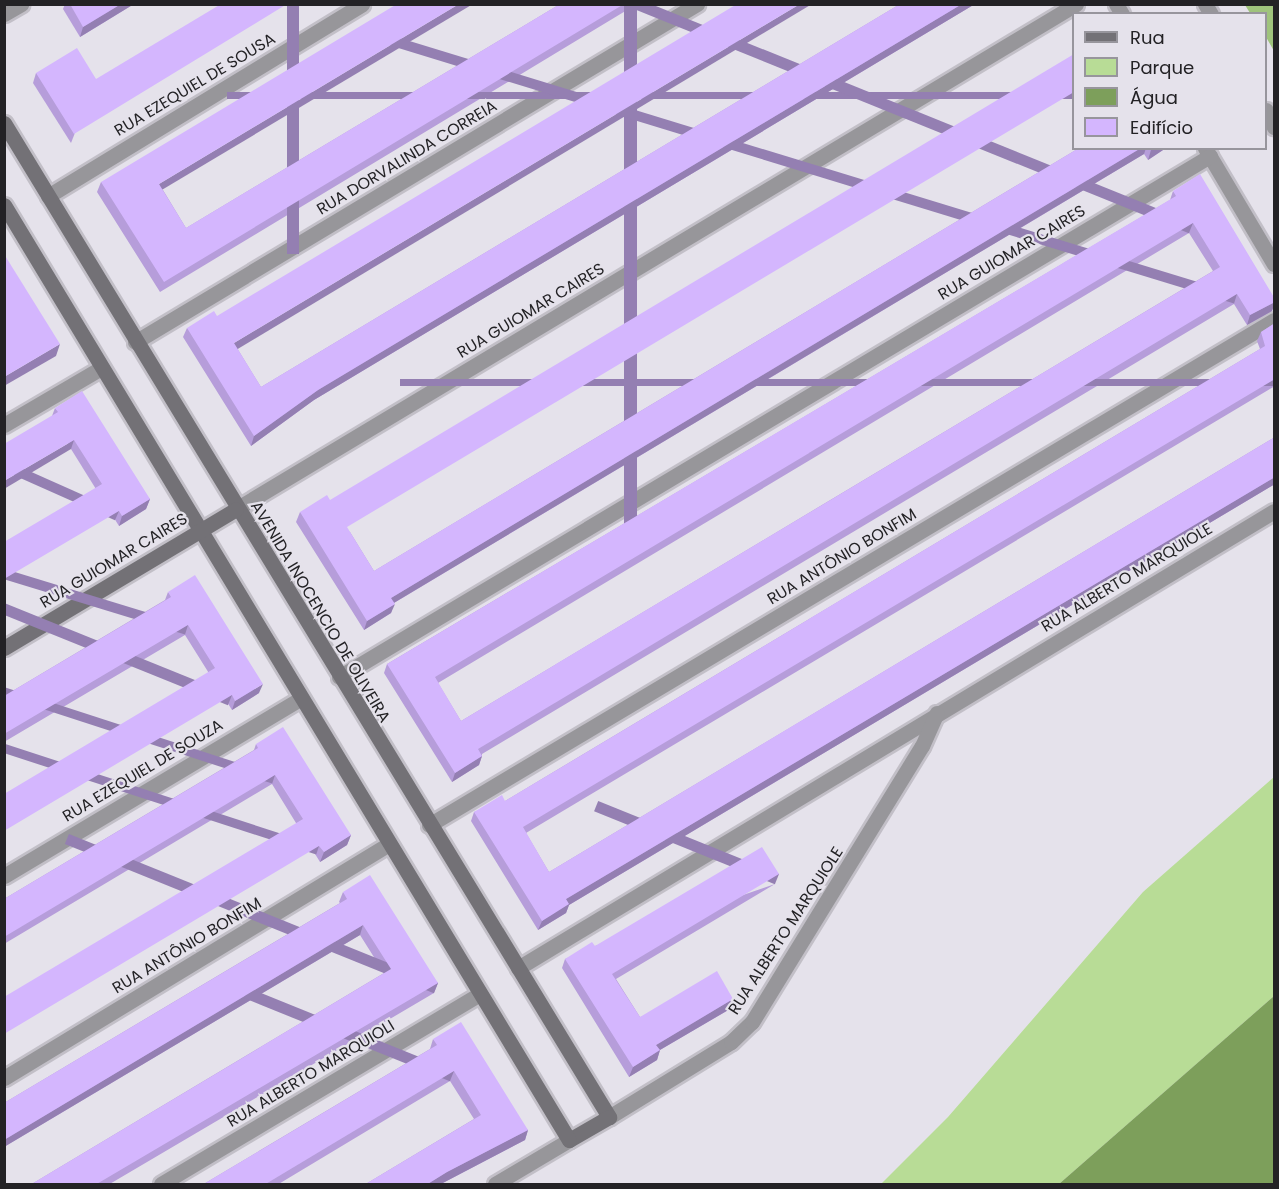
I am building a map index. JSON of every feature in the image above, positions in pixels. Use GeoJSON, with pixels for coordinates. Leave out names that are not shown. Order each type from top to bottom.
{"type":"FeatureCollection","features":[{"type":"Feature","properties":{"kind":"street"},"geometry":{"type":"LineString","coordinates":[[4,14],[21,4]]}},
{"type":"Feature","properties":{"kind":"street","name":"RUA EZEQUIEL DE SOUSA"},"geometry":{"type":"LineString","coordinates":[[48,196],[362,4]]}},
{"type":"Feature","properties":{"kind":"street","name":"RUA DORVALINDA CORREIA"},"geometry":{"type":"LineString","coordinates":[[135,342],[697,4]]}},
{"type":"Feature","properties":{"kind":"street","name":"RUA GUIOMAR CAIRES"},"geometry":{"type":"LineString","coordinates":[[4,648],[1076,4]]}},
{"type":"Feature","properties":{"kind":"street"},"geometry":{"type":"LineString","coordinates":[[1267,112],[1275,127]]}},
{"type":"Feature","properties":{"kind":"street","name":"AVENIDA INOCENCIO DE OLIVEIRA"},"geometry":{"type":"LineString","coordinates":[[4,123],[236,509],[609,1117]]}},
{"type":"Feature","properties":{"kind":"street"},"geometry":{"type":"LineString","coordinates":[[1208,152],[1275,264]]}},
{"type":"Feature","properties":{"kind":"street","name":"RUA GUIOMAR CAIRES"},"geometry":{"type":"LineString","coordinates":[[339,677],[1208,152]]}},
{"type":"Feature","properties":{"kind":"street"},"geometry":{"type":"LineString","coordinates":[[6,211],[198,532],[301,698],[387,845],[569,1140]]}},
{"type":"Feature","properties":{"kind":"street","name":"RUA ANTÔNIO BONFIM"},"geometry":{"type":"LineString","coordinates":[[429,825],[1275,320]]}},
{"type":"Feature","properties":{"kind":"street"},"geometry":{"type":"LineString","coordinates":[[4,425],[100,368]]}},
{"type":"Feature","properties":{"kind":"street","name":"RUA ALBERTO MARQUIOLE"},"geometry":{"type":"LineString","coordinates":[[518,968],[1275,511]]}},
{"type":"Feature","properties":{"kind":"street","name":"RUA EZEQUIEL DE SOUZA"},"geometry":{"type":"LineString","coordinates":[[4,876],[301,698]]}},
{"type":"Feature","properties":{"kind":"street","name":"RUA ALBERTO MARQUIOLE"},"geometry":{"type":"LineString","coordinates":[[609,1117],[731,1042],[752,1022],[922,746],[937,713]]}},
{"type":"Feature","properties":{"kind":"street","name":"RUA ANTÔNIO BONFIM"},"geometry":{"type":"LineString","coordinates":[[4,1077],[387,845]]}},
{"type":"Feature","properties":{"kind":"street","name":"RUA ALBERTO MARQUIOLI"},"geometry":{"type":"LineString","coordinates":[[161,1185],[480,994]]}},
{"type":"Feature","properties":{"kind":"street"},"geometry":{"type":"LineString","coordinates":[[495,1185],[609,1117]]}},
{"type":"Feature","properties":{"kind":"green space"},"geometry":{"type":"Polygon","coordinates":[[[1274,777],[1274,996],[1059,1184],[881,1184],[948,1117],[1143,892],[1274,777]]]}},
{"type":"Feature","properties":{"kind":"shaded area"},"geometry":{"type":"Polygon","coordinates":[[[1245,5],[1274,5],[1274,51],[1267,39],[1267,12],[1249,12],[1245,5]]]}},
{"type":"Feature","properties":{"kind":"water"},"geometry":{"type":"Polygon","coordinates":[[[1274,996],[1274,1184],[1059,1184],[1274,996]]]}},
{"type":"Feature","properties":{"kind":"building"},"geometry":{"type":"Polygon","coordinates":[[[70,4],[121,4],[83,27],[70,4]]]}},
{"type":"Feature","properties":{"kind":"building"},"geometry":{"type":"Polygon","coordinates":[[[221,4],[287,4],[74,134],[36,73],[77,48],[96,79],[221,4]]]}},
{"type":"Feature","properties":{"kind":"building"},"geometry":{"type":"Polygon","coordinates":[[[397,4],[459,4],[159,184],[186,228],[560,4],[624,4],[164,282],[101,182],[397,4]]]}},
{"type":"Feature","properties":{"kind":"building"},"geometry":{"type":"Polygon","coordinates":[[[737,4],[800,4],[234,343],[261,387],[900,4],[962,4],[318,390],[254,436],[187,328],[214,311],[217,316],[737,4]]]}},
{"type":"Feature","properties":{"kind":"building"},"geometry":{"type":"Polygon","coordinates":[[[1072,55],[1072,93],[347,527],[374,571],[1076,150],[1138,150],[391,598],[395,604],[367,621],[300,512],[327,495],[330,500],[1072,55]]]}},
{"type":"Feature","properties":{"kind":"building"},"geometry":{"type":"Polygon","coordinates":[[[1200,174],[1275,302],[1250,315],[1237,294],[478,749],[482,756],[455,773],[387,664],[1176,196],[1173,191],[1200,174]],[[1193,223],[435,677],[461,721],[1220,267],[1193,223]]]}},
{"type":"Feature","properties":{"kind":"building"},"geometry":{"type":"Polygon","coordinates":[[[4,254],[60,344],[4,377],[4,254]]]}},
{"type":"Feature","properties":{"kind":"building"},"geometry":{"type":"Polygon","coordinates":[[[1275,323],[1275,379],[523,827],[549,872],[1275,437],[1275,477],[566,899],[569,904],[542,921],[474,812],[502,795],[505,801],[1265,346],[1261,332],[1275,323]]]}},
{"type":"Feature","properties":{"kind":"building"},"geometry":{"type":"Polygon","coordinates":[[[82,391],[150,499],[122,516],[119,511],[4,579],[4,542],[102,484],[74,440],[4,481],[4,444],[58,412],[55,408],[82,391]]]}},
{"type":"Feature","properties":{"kind":"building"},"geometry":{"type":"Polygon","coordinates":[[[195,575],[263,684],[235,701],[232,695],[4,831],[4,794],[215,668],[188,625],[4,734],[4,696],[171,597],[168,592],[195,575]]]}},
{"type":"Feature","properties":{"kind":"building"},"geometry":{"type":"Polygon","coordinates":[[[283,727],[351,835],[324,852],[319,846],[4,1034],[4,997],[303,819],[275,775],[4,937],[4,899],[258,748],[256,744],[283,727]]]}},
{"type":"Feature","properties":{"kind":"building"},"geometry":{"type":"Polygon","coordinates":[[[762,847],[779,874],[612,974],[640,1017],[717,971],[733,999],[656,1045],[660,1050],[633,1067],[565,959],[592,942],[595,946],[762,847]]]}},
{"type":"Feature","properties":{"kind":"building"},"geometry":{"type":"Polygon","coordinates":[[[370,875],[438,983],[95,1185],[30,1185],[391,969],[363,925],[4,1140],[4,1103],[347,899],[343,892],[370,875]]]}},
{"type":"Feature","properties":{"kind":"building"},"geometry":{"type":"Polygon","coordinates":[[[461,1022],[528,1130],[426,1185],[364,1185],[481,1115],[454,1071],[264,1185],[202,1185],[437,1045],[433,1039],[461,1022]]]}}]}
